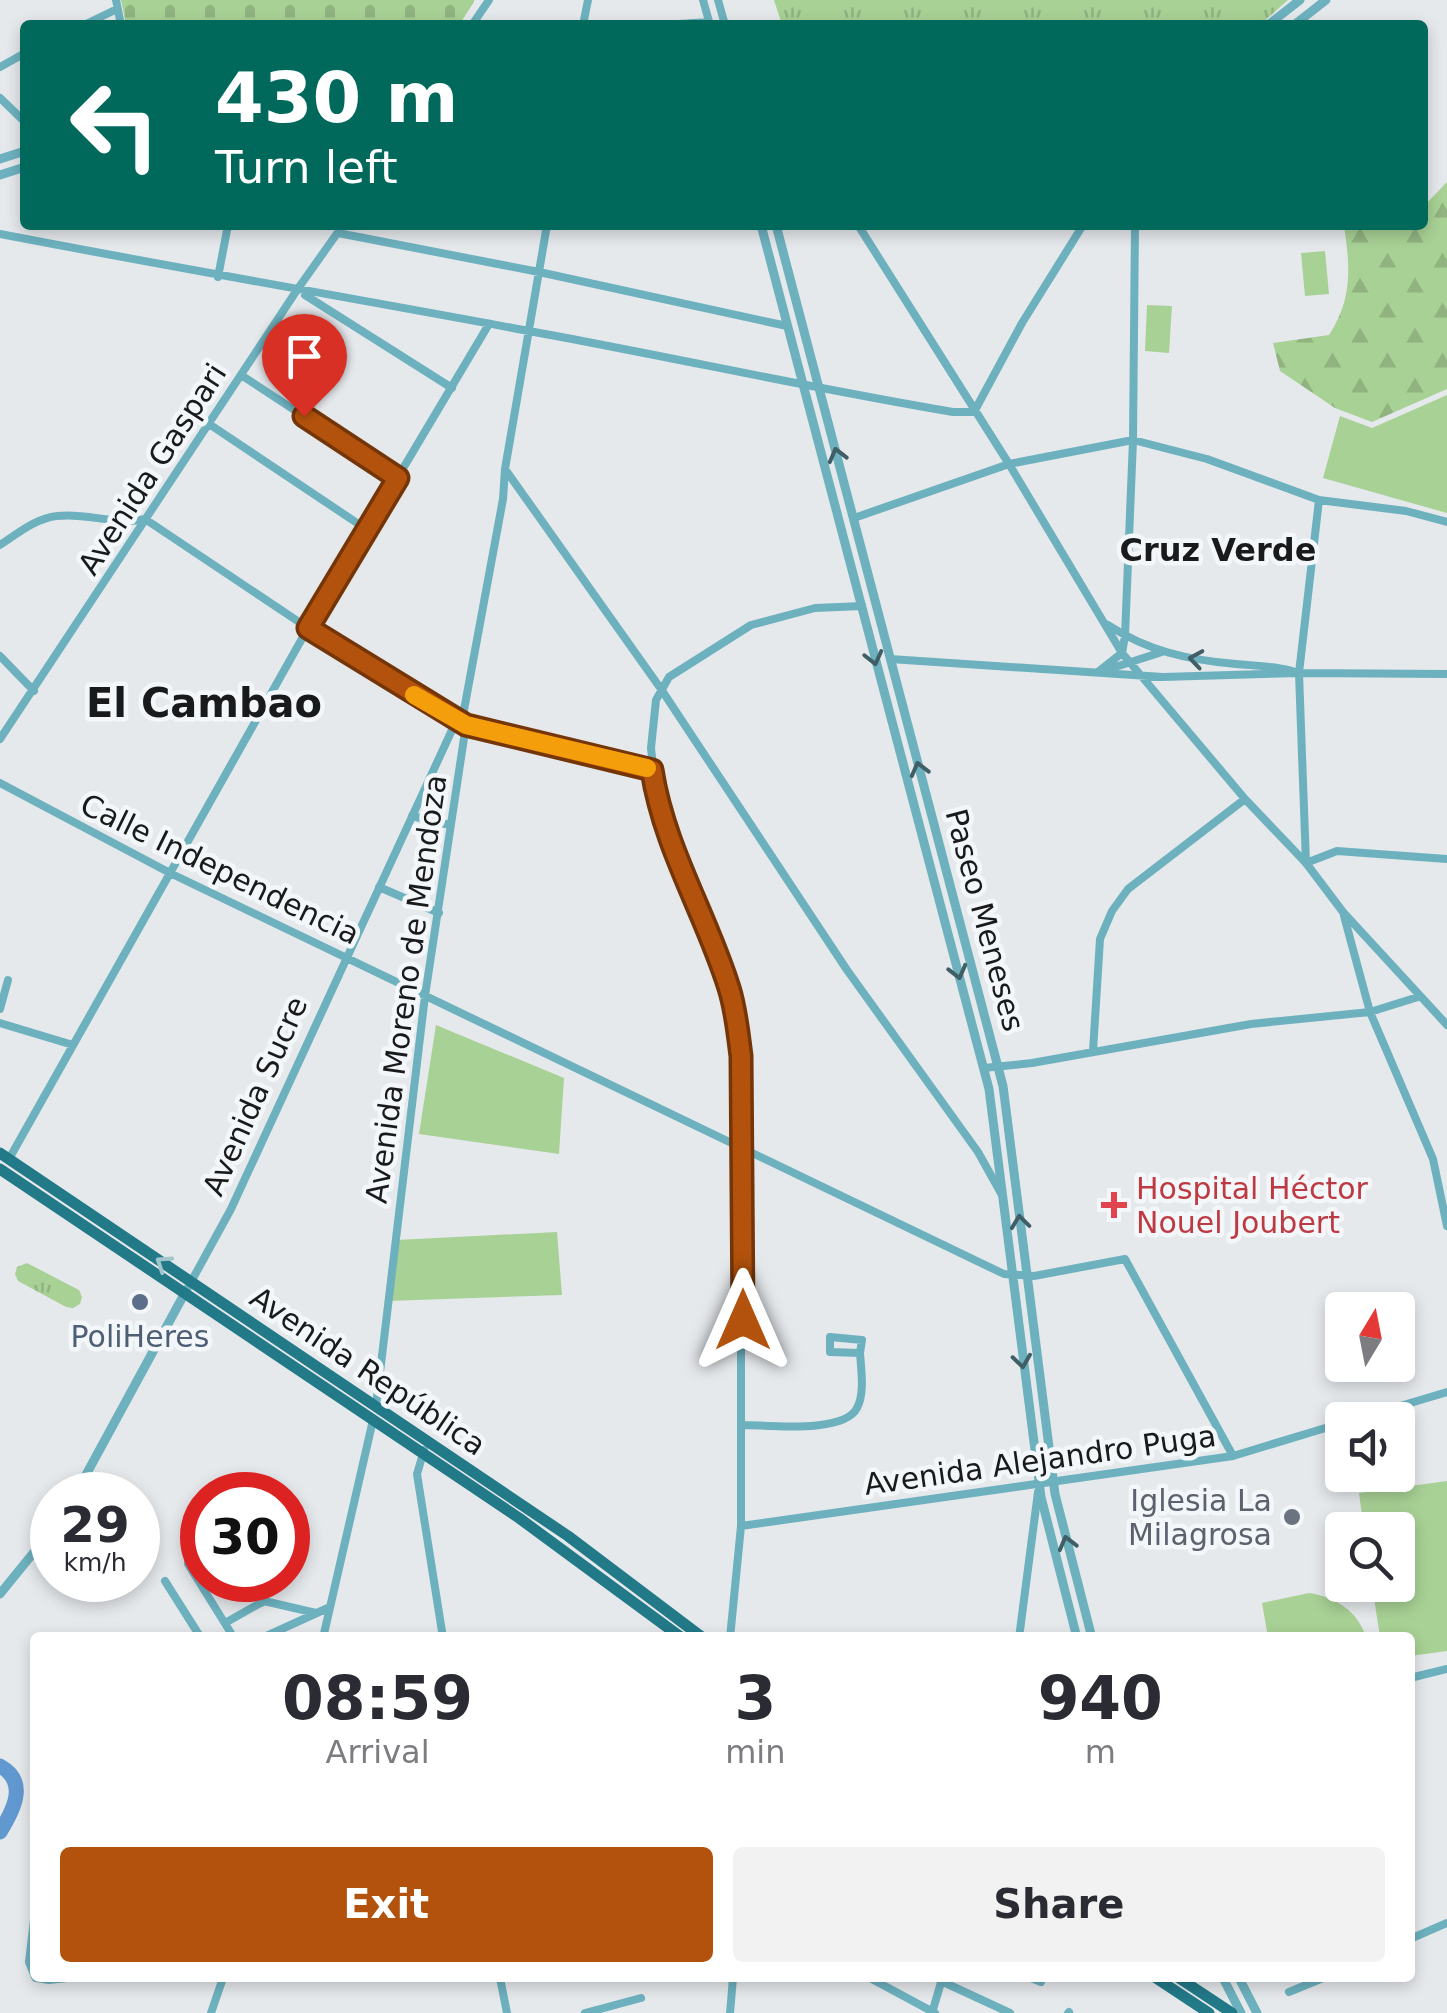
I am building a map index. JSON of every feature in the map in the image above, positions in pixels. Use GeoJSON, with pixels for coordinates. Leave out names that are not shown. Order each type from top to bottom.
{"type":"FeatureCollection","features":[{"type":"Feature","properties":{"kind":"main road","name":"Avenida República"},"geometry":{"type":"LineString","coordinates":[[3,1160],[373,1420],[425,1447],[568,1536],[695,1632]]}},
{"type":"Feature","properties":{"kind":"main road","name":"Avenida República"},"geometry":{"type":"LineString","coordinates":[[188,1288],[376,1406],[425,1447],[674,1632]]}},
{"type":"Feature","properties":{"kind":"main road"},"geometry":{"type":"LineString","coordinates":[[1162,1982],[1208,2013]]}},
{"type":"Feature","properties":{"kind":"main road"},"geometry":{"type":"LineString","coordinates":[[1185,1982],[1232,2013]]}},
{"type":"Feature","properties":{"kind":"street"},"geometry":{"type":"LineString","coordinates":[[1274,20],[1297,0]]}},
{"type":"Feature","properties":{"kind":"street"},"geometry":{"type":"LineString","coordinates":[[1300,20],[1326,0]]}},
{"type":"Feature","properties":{"kind":"street"},"geometry":{"type":"LineString","coordinates":[[92,20],[116,4]]}},
{"type":"Feature","properties":{"kind":"street"},"geometry":{"type":"LineString","coordinates":[[0,98],[20,117]]}},
{"type":"Feature","properties":{"kind":"street"},"geometry":{"type":"LineString","coordinates":[[218,276],[227,230]]}},
{"type":"Feature","properties":{"kind":"street","name":"Avenida Gaspari"},"geometry":{"type":"LineString","coordinates":[[0,739],[340,230]]}},
{"type":"Feature","properties":{"kind":"street"},"geometry":{"type":"LineString","coordinates":[[346,230],[787,326]]}},
{"type":"Feature","properties":{"kind":"street","name":"Avenida Moreno de Mendoza"},"geometry":{"type":"LineString","coordinates":[[376,1406],[425,996],[466,725],[464,710],[504,498],[505,468],[546,230]]}},
{"type":"Feature","properties":{"kind":"street","name":"Paseo Meneses"},"geometry":{"type":"LineString","coordinates":[[762,230],[984,1068],[1002,1196],[1053,1481],[1091,1632]]}},
{"type":"Feature","properties":{"kind":"street","name":"Paseo Meneses"},"geometry":{"type":"LineString","coordinates":[[777,230],[999,1067],[1007,1110],[1018,1276],[1039,1483],[1076,1632]]}},
{"type":"Feature","properties":{"kind":"street"},"geometry":{"type":"LineString","coordinates":[[861,230],[1009,464],[1122,653],[1245,799],[1306,863],[1343,912],[1447,1025]]}},
{"type":"Feature","properties":{"kind":"street"},"geometry":{"type":"LineString","coordinates":[[974,412],[1022,323],[1080,230]]}},
{"type":"Feature","properties":{"kind":"street"},"geometry":{"type":"LineString","coordinates":[[1098,672],[1122,653],[1125,636],[1134,440],[1135,230]]}},
{"type":"Feature","properties":{"kind":"street"},"geometry":{"type":"LineString","coordinates":[[0,234],[819,389],[953,412],[974,412]]}},
{"type":"Feature","properties":{"kind":"street"},"geometry":{"type":"LineString","coordinates":[[297,290],[452,388]]}},
{"type":"Feature","properties":{"kind":"street"},"geometry":{"type":"LineString","coordinates":[[3,1160],[172,874],[308,628],[490,324]]}},
{"type":"Feature","properties":{"kind":"street"},"geometry":{"type":"LineString","coordinates":[[241,375],[398,478]]}},
{"type":"Feature","properties":{"kind":"street"},"geometry":{"type":"LineString","coordinates":[[208,424],[366,529]]}},
{"type":"Feature","properties":{"kind":"street"},"geometry":{"type":"LineString","coordinates":[[854,518],[1009,464],[1134,440],[1207,459],[1319,500],[1406,511],[1447,522]]}},
{"type":"Feature","properties":{"kind":"street"},"geometry":{"type":"LineString","coordinates":[[505,468],[660,689],[848,970],[978,1152],[1002,1196]]}},
{"type":"Feature","properties":{"kind":"street"},"geometry":{"type":"LineString","coordinates":[[1306,863],[1299,673],[1319,500]]}},
{"type":"Feature","properties":{"kind":"street"},"geometry":{"type":"LineString","coordinates":[[0,545],[40,520],[57,516],[121,523],[145,519],[455,720],[652,770]]}},
{"type":"Feature","properties":{"kind":"street"},"geometry":{"type":"LineString","coordinates":[[731,1632],[741,1526],[743,1425],[741,1056],[729,988],[664,824],[652,770],[654,717],[660,689],[685,665],[751,625],[815,608],[862,606]]}},
{"type":"Feature","properties":{"kind":"street"},"geometry":{"type":"LineString","coordinates":[[1104,622],[1116,624],[1127,610]]}},
{"type":"Feature","properties":{"kind":"street"},"geometry":{"type":"LineString","coordinates":[[1104,622],[1162,652],[1192,660],[1299,673]]}},
{"type":"Feature","properties":{"kind":"street"},"geometry":{"type":"LineString","coordinates":[[1098,672],[1162,652]]}},
{"type":"Feature","properties":{"kind":"street"},"geometry":{"type":"LineString","coordinates":[[1162,652],[1151,666],[1163,677]]}},
{"type":"Feature","properties":{"kind":"street"},"geometry":{"type":"LineString","coordinates":[[0,656],[34,691]]}},
{"type":"Feature","properties":{"kind":"street"},"geometry":{"type":"LineString","coordinates":[[890,659],[1163,677],[1447,674]]}},
{"type":"Feature","properties":{"kind":"street","name":"Avenida Sucre"},"geometry":{"type":"LineString","coordinates":[[88,1472],[232,1209],[345,956],[455,720],[464,710]]}},
{"type":"Feature","properties":{"kind":"street","name":"Calle Independencia"},"geometry":{"type":"LineString","coordinates":[[0,783],[172,874],[742,1150],[1018,1276]]}},
{"type":"Feature","properties":{"kind":"street"},"geometry":{"type":"LineString","coordinates":[[1093,1051],[1100,939],[1112,911],[1128,889],[1245,799]]}},
{"type":"Feature","properties":{"kind":"street"},"geometry":{"type":"LineString","coordinates":[[412,816],[450,825]]}},
{"type":"Feature","properties":{"kind":"street"},"geometry":{"type":"LineString","coordinates":[[1306,863],[1337,851],[1447,859]]}},
{"type":"Feature","properties":{"kind":"street"},"geometry":{"type":"LineString","coordinates":[[379,887],[439,913]]}},
{"type":"Feature","properties":{"kind":"street"},"geometry":{"type":"LineString","coordinates":[[1343,912],[1370,1012],[1433,1159],[1447,1226]]}},
{"type":"Feature","properties":{"kind":"street"},"geometry":{"type":"LineString","coordinates":[[0,1009],[8,980]]}},
{"type":"Feature","properties":{"kind":"street"},"geometry":{"type":"LineString","coordinates":[[984,1068],[1251,1024],[1370,1012],[1418,997]]}},
{"type":"Feature","properties":{"kind":"street"},"geometry":{"type":"LineString","coordinates":[[0,1023],[73,1045]]}},
{"type":"Feature","properties":{"kind":"street"},"geometry":{"type":"LineString","coordinates":[[1018,1276],[1125,1259],[1233,1456]]}},
{"type":"Feature","properties":{"kind":"street"},"geometry":{"type":"LineString","coordinates":[[743,1425],[821,1426],[850,1416],[858,1408],[860,1353]]}},
{"type":"Feature","properties":{"kind":"street"},"geometry":{"type":"LineString","coordinates":[[1413,1402],[1447,1392]]}},
{"type":"Feature","properties":{"kind":"street"},"geometry":{"type":"LineString","coordinates":[[325,1632],[373,1420]]}},
{"type":"Feature","properties":{"kind":"street","name":"Avenida Alejandro Puga"},"geometry":{"type":"LineString","coordinates":[[741,1526],[1233,1456],[1325,1428]]}},
{"type":"Feature","properties":{"kind":"street"},"geometry":{"type":"LineString","coordinates":[[425,1447],[417,1474],[442,1632]]}},
{"type":"Feature","properties":{"kind":"street"},"geometry":{"type":"LineString","coordinates":[[1019,1632],[1039,1483]]}},
{"type":"Feature","properties":{"kind":"street"},"geometry":{"type":"LineString","coordinates":[[0,1594],[30,1557]]}},
{"type":"Feature","properties":{"kind":"street"},"geometry":{"type":"LineString","coordinates":[[166,1581],[197,1632]]}},
{"type":"Feature","properties":{"kind":"street"},"geometry":{"type":"LineString","coordinates":[[225,1623],[264,1601],[316,1613]]}},
{"type":"Feature","properties":{"kind":"street"},"geometry":{"type":"LineString","coordinates":[[212,1602],[230,1632]]}},
{"type":"Feature","properties":{"kind":"street"},"geometry":{"type":"LineString","coordinates":[[275,1632],[330,1607]]}},
{"type":"Feature","properties":{"kind":"street"},"geometry":{"type":"LineString","coordinates":[[1415,1677],[1447,1669]]}},
{"type":"Feature","properties":{"kind":"street"},"geometry":{"type":"LineString","coordinates":[[1415,1937],[1447,1923]]}},
{"type":"Feature","properties":{"kind":"street"},"geometry":{"type":"LineString","coordinates":[[211,2013],[222,1982]]}},
{"type":"Feature","properties":{"kind":"street"},"geometry":{"type":"LineString","coordinates":[[501,1982],[506,2013]]}},
{"type":"Feature","properties":{"kind":"street"},"geometry":{"type":"LineString","coordinates":[[730,2013],[733,1982]]}},
{"type":"Feature","properties":{"kind":"street"},"geometry":{"type":"LineString","coordinates":[[877,1982],[933,2013],[941,1982]]}},
{"type":"Feature","properties":{"kind":"street"},"geometry":{"type":"LineString","coordinates":[[946,1982],[1010,2013]]}},
{"type":"Feature","properties":{"kind":"street"},"geometry":{"type":"LineString","coordinates":[[1225,1982],[1240,2013]]}},
{"type":"Feature","properties":{"kind":"street"},"geometry":{"type":"LineString","coordinates":[[1241,1982],[1256,2013]]}},
{"type":"Feature","properties":{"kind":"street"},"geometry":{"type":"LineString","coordinates":[[1289,1992],[1313,1982]]}},
{"type":"Feature","properties":{"kind":"street"},"geometry":{"type":"LineString","coordinates":[[584,2013],[619,2009],[641,1998]]}},
{"type":"Feature","properties":{"kind":"green space"},"geometry":{"type":"Polygon","coordinates":[[[121,0],[474,0],[462,20],[125,20],[121,0]]]}},
{"type":"Feature","properties":{"kind":"green space"},"geometry":{"type":"Polygon","coordinates":[[[774,0],[1288,0],[1266,20],[780,20],[774,0]]]}},
{"type":"Feature","properties":{"kind":"green space"},"geometry":{"type":"Polygon","coordinates":[[[1447,182],[1447,389],[1372,422],[1335,408],[1280,371],[1273,343],[1329,335],[1342,308],[1348,282],[1345,230],[1428,230],[1428,202],[1447,182]]]}},
{"type":"Feature","properties":{"kind":"green space"},"geometry":{"type":"Polygon","coordinates":[[[1325,251],[1329,294],[1305,296],[1301,253],[1325,251]]]}},
{"type":"Feature","properties":{"kind":"green space"},"geometry":{"type":"Polygon","coordinates":[[[1147,305],[1172,306],[1169,353],[1145,351],[1147,305]]]}},
{"type":"Feature","properties":{"kind":"green space"},"geometry":{"type":"Polygon","coordinates":[[[1447,395],[1447,513],[1323,478],[1340,416],[1372,428],[1447,395]]]}},
{"type":"Feature","properties":{"kind":"green space"},"geometry":{"type":"Polygon","coordinates":[[[436,1025],[564,1078],[559,1154],[419,1134],[436,1025]]]}},
{"type":"Feature","properties":{"kind":"green space"},"geometry":{"type":"Polygon","coordinates":[[[557,1232],[562,1295],[388,1301],[396,1240],[557,1232]]]}},
{"type":"Feature","properties":{"kind":"green space"},"geometry":{"type":"Polygon","coordinates":[[[27,1263],[79,1290],[80,1304],[66,1307],[18,1281],[17,1267],[27,1263]]]}},
{"type":"Feature","properties":{"kind":"green space"},"geometry":{"type":"Polygon","coordinates":[[[1447,1481],[1447,1651],[1415,1655],[1415,1632],[1379,1632],[1375,1602],[1415,1602],[1415,1512],[1362,1512],[1359,1493],[1415,1492],[1415,1485],[1447,1481]]]}},
{"type":"Feature","properties":{"kind":"green space"},"geometry":{"type":"Polygon","coordinates":[[[1309,1593],[1344,1607],[1364,1632],[1267,1632],[1262,1603],[1309,1593]]]}},
{"type":"Feature","properties":{"kind":"waterway"},"geometry":{"type":"LineString","coordinates":[[0,1766],[9,1773],[16,1788],[13,1806],[0,1832]]}},
{"type":"Feature","properties":{"kind":"slow traffic"},"geometry":{"type":"LineString","coordinates":[[414,695],[466,725],[647,768]]}},
{"type":"Feature","properties":{"kind":"place","name":"Hospital Héctor Nouel Joubert"},"geometry":{"type":"Point","coordinates":[1114,1205]}},
{"type":"Feature","properties":{"kind":"place","name":"PoliHeres"},"geometry":{"type":"Point","coordinates":[140,1302]}},
{"type":"Feature","properties":{"kind":"place","name":"Iglesia La Milagrosa"},"geometry":{"type":"Point","coordinates":[1292,1517]}},
{"type":"Feature","properties":{"kind":"district","name":"Cruz Verde"},"geometry":{"type":"Point","coordinates":[1218,550]}},
{"type":"Feature","properties":{"kind":"district","name":"El Cambao"},"geometry":{"type":"Point","coordinates":[204,703]}},
{"type":"Feature","properties":{"kind":"route"},"geometry":{"type":"LineString","coordinates":[[304,416],[398,478],[308,628],[466,725],[652,770],[664,824],[729,988],[736,1017],[741,1056],[743,1320]]}}]}
